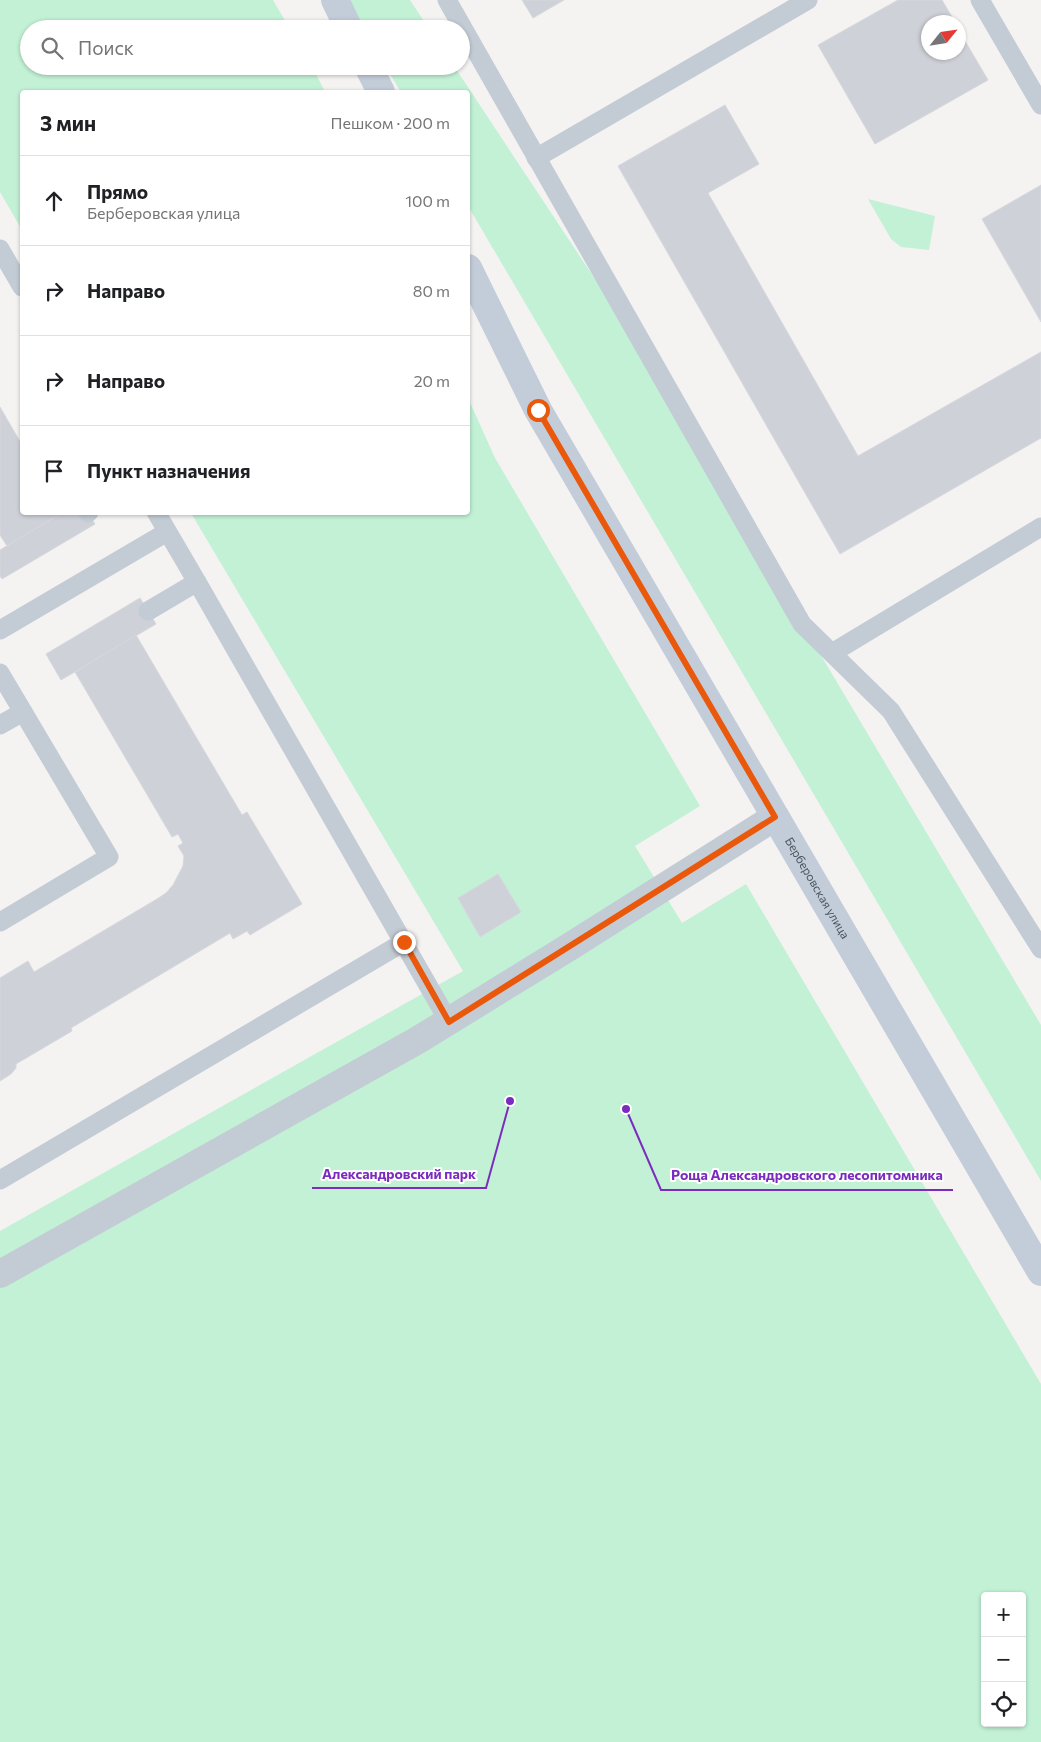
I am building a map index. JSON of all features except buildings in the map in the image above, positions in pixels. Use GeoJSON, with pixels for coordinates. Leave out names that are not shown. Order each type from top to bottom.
{"type":"FeatureCollection","features":[{"type":"Feature","properties":{"kind":"street"},"geometry":{"type":"LineString","coordinates":[[335,0],[345,20]]}},
{"type":"Feature","properties":{"kind":"street"},"geometry":{"type":"LineString","coordinates":[[372,75],[380,90]]}},
{"type":"Feature","properties":{"kind":"street","name":"Берберовская улица"},"geometry":{"type":"LineString","coordinates":[[470,272],[538,410],[1041,1272]]}},
{"type":"Feature","properties":{"kind":"street"},"geometry":{"type":"LineString","coordinates":[[0,1274],[449,1022],[775,817]]}},
{"type":"Feature","properties":{"kind":"lane"},"geometry":{"type":"LineString","coordinates":[[446,0],[457,20]]}},
{"type":"Feature","properties":{"kind":"lane"},"geometry":{"type":"LineString","coordinates":[[536,158],[808,0]]}},
{"type":"Feature","properties":{"kind":"lane"},"geometry":{"type":"LineString","coordinates":[[980,0],[1041,105]]}},
{"type":"Feature","properties":{"kind":"lane"},"geometry":{"type":"LineString","coordinates":[[470,42],[802,624],[891,711],[1041,949]]}},
{"type":"Feature","properties":{"kind":"lane"},"geometry":{"type":"LineString","coordinates":[[0,249],[20,284]]}},
{"type":"Feature","properties":{"kind":"lane"},"geometry":{"type":"LineString","coordinates":[[158,515],[449,1022]]}},
{"type":"Feature","properties":{"kind":"lane"},"geometry":{"type":"LineString","coordinates":[[832,654],[1041,527]]}},
{"type":"Feature","properties":{"kind":"lane"},"geometry":{"type":"LineString","coordinates":[[0,630],[167,532]]}},
{"type":"Feature","properties":{"kind":"lane"},"geometry":{"type":"LineString","coordinates":[[148,611],[197,582]]}},
{"type":"Feature","properties":{"kind":"lane"},"geometry":{"type":"LineString","coordinates":[[0,673],[109,857],[0,922]]}},
{"type":"Feature","properties":{"kind":"lane"},"geometry":{"type":"LineString","coordinates":[[0,726],[23,712]]}},
{"type":"Feature","properties":{"kind":"lane"},"geometry":{"type":"LineString","coordinates":[[0,1180],[404,942]]}},
{"type":"Feature","properties":{"kind":"green space"},"geometry":{"type":"Polygon","coordinates":[[[0,0],[273,0],[285,20],[20,20],[20,75],[316,75],[324,90],[20,90],[20,227],[0,192],[0,0]]]}},
{"type":"Feature","properties":{"kind":"green space"},"geometry":{"type":"Polygon","coordinates":[[[346,0],[410,0],[423,20],[358,20],[346,0]]]}},
{"type":"Feature","properties":{"kind":"green space"},"geometry":{"type":"Polygon","coordinates":[[[391,75],[460,75],[470,90],[400,90],[391,75]]]}},
{"type":"Feature","properties":{"kind":"green space"},"geometry":{"type":"Polygon","coordinates":[[[470,90],[616,311],[1041,1025],[1041,1181],[470,209],[470,90]]]}},
{"type":"Feature","properties":{"kind":"green space"},"geometry":{"type":"Polygon","coordinates":[[[868,199],[935,216],[929,250],[901,247],[891,239],[868,199]]]}},
{"type":"Feature","properties":{"kind":"green space"},"geometry":{"type":"Polygon","coordinates":[[[470,402],[495,458],[700,806],[635,846],[682,923],[746,884],[1041,1384],[1041,1742],[0,1742],[0,1231],[463,971],[192,515],[470,515],[470,402]]]}},
{"type":"Feature","properties":{"kind":"place","name":"Александровский парк"},"geometry":{"type":"Point","coordinates":[510,1101]}},
{"type":"Feature","properties":{"kind":"place","name":"Роща Александровского лесопитомника"},"geometry":{"type":"Point","coordinates":[626,1109]}},
{"type":"Feature","properties":{"kind":"route"},"geometry":{"type":"LineString","coordinates":[[404,942],[449,1022],[775,817],[538,410]]}}]}
